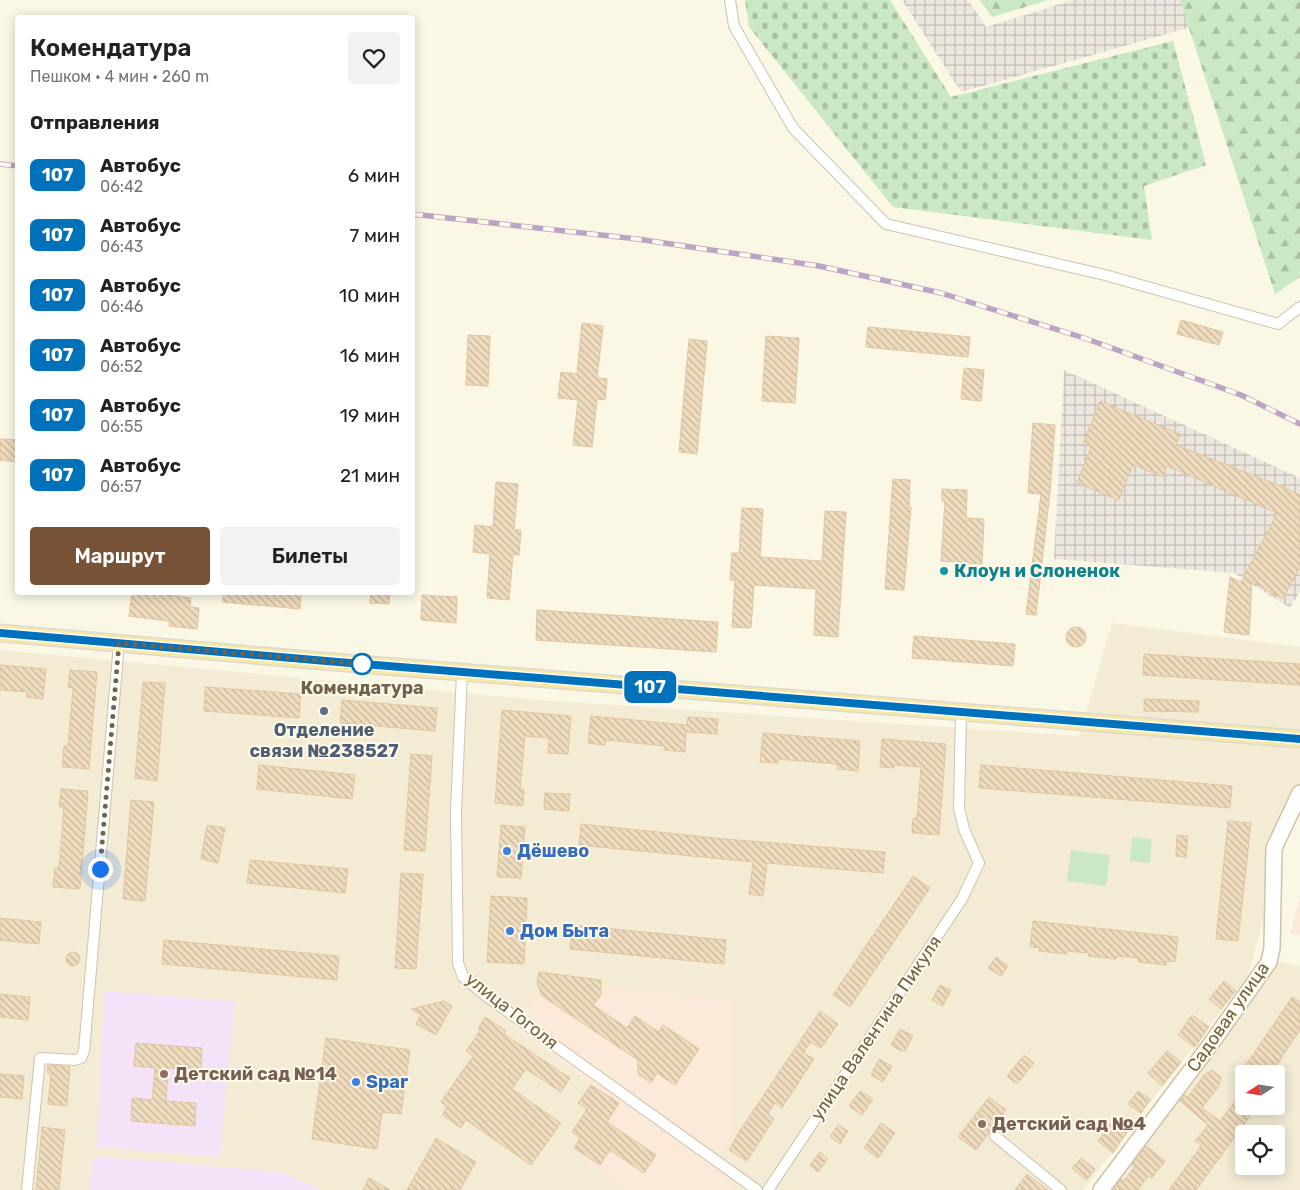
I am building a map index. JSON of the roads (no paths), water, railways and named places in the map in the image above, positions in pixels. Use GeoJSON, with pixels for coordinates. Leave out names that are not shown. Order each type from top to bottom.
{"type":"FeatureCollection","features":[{"type":"Feature","properties":{"kind":"main road"},"geometry":{"type":"LineString","coordinates":[[0,633],[1300,739]]}},
{"type":"Feature","properties":{"kind":"street"},"geometry":{"type":"LineString","coordinates":[[730,0],[734,26],[793,128],[886,224],[1105,276],[1278,324],[1300,307]]}},
{"type":"Feature","properties":{"kind":"street"},"geometry":{"type":"LineString","coordinates":[[27,1190],[40,1058],[75,1060],[81,1058],[84,1051],[119,643]]}},
{"type":"Feature","properties":{"kind":"street","name":"улица Гоголя"},"geometry":{"type":"LineString","coordinates":[[462,672],[456,812],[458,963],[464,977],[486,996],[757,1190]]}},
{"type":"Feature","properties":{"kind":"street","name":"улица Валентина Пикуля"},"geometry":{"type":"LineString","coordinates":[[768,1190],[962,899],[979,863],[964,829],[959,808],[961,712]]}},
{"type":"Feature","properties":{"kind":"street","name":"Садовая улица"},"geometry":{"type":"LineString","coordinates":[[1101,1190],[1210,1045],[1269,962],[1272,948],[1274,848],[1300,792]]}},
{"type":"Feature","properties":{"kind":"street"},"geometry":{"type":"LineString","coordinates":[[995,1136],[1061,1190]]}},
{"type":"Feature","properties":{"kind":"railway"},"geometry":{"type":"LineString","coordinates":[[0,164],[15,166]]}},
{"type":"Feature","properties":{"kind":"railway"},"geometry":{"type":"LineString","coordinates":[[415,214],[637,239],[819,266],[941,293],[1087,339],[1241,395],[1300,424]]}},
{"type":"Feature","properties":{"kind":"place","name":"Клоун и Слоненок"},"geometry":{"type":"Point","coordinates":[944,571]}},
{"type":"Feature","properties":{"kind":"place","name":"Комендатура"},"geometry":{"type":"Point","coordinates":[362,664]}},
{"type":"Feature","properties":{"kind":"place","name":"Отделение связи №238527"},"geometry":{"type":"Point","coordinates":[324,711]}},
{"type":"Feature","properties":{"kind":"place","name":"Дёшево"},"geometry":{"type":"Point","coordinates":[507,851]}},
{"type":"Feature","properties":{"kind":"place","name":"Дом Быта"},"geometry":{"type":"Point","coordinates":[510,931]}},
{"type":"Feature","properties":{"kind":"place","name":"Детский сад №14"},"geometry":{"type":"Point","coordinates":[164,1074]}},
{"type":"Feature","properties":{"kind":"place","name":"Spar"},"geometry":{"type":"Point","coordinates":[356,1082]}},
{"type":"Feature","properties":{"kind":"place","name":"Детский сад №4"},"geometry":{"type":"Point","coordinates":[982,1124]}}]}
